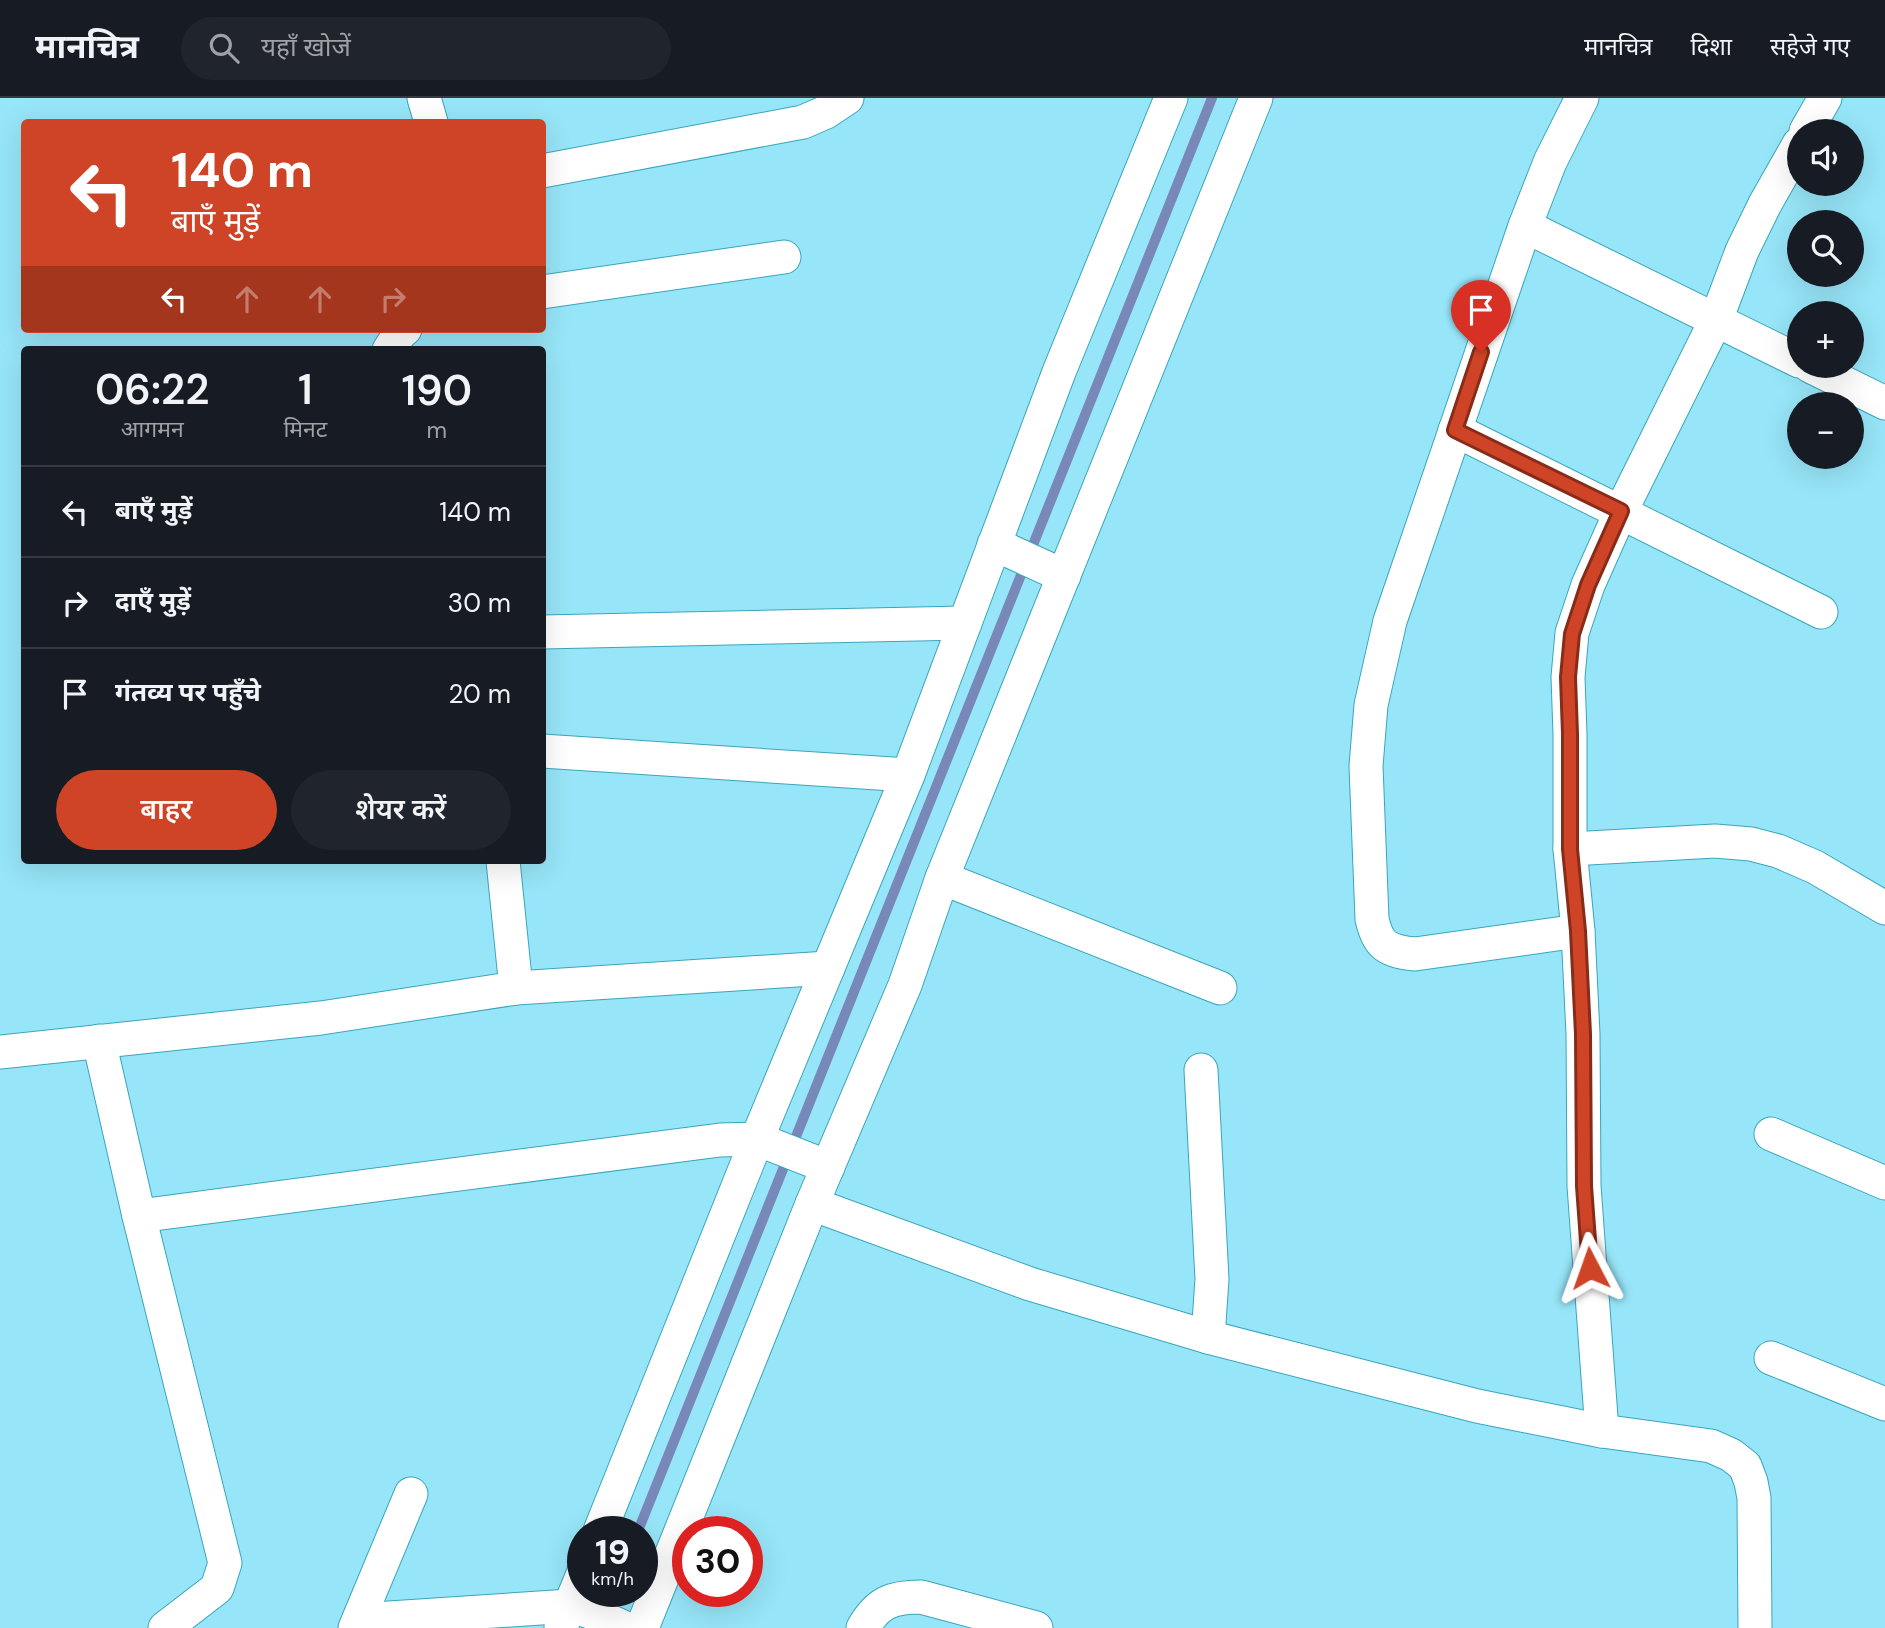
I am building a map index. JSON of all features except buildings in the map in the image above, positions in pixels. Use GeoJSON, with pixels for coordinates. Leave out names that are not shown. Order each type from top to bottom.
{"type":"FeatureCollection","features":[{"type":"Feature","properties":{"kind":"street"},"geometry":{"type":"LineString","coordinates":[[424,98],[429,119]]}},
{"type":"Feature","properties":{"kind":"street"},"geometry":{"type":"LineString","coordinates":[[546,170],[803,122],[827,112],[848,98]]}},
{"type":"Feature","properties":{"kind":"street"},"geometry":{"type":"LineString","coordinates":[[608,1516],[791,1153],[905,985],[942,878],[1028,559],[1059,372],[1171,98]]}},
{"type":"Feature","properties":{"kind":"street"},"geometry":{"type":"LineString","coordinates":[[1256,98],[1028,559],[965,623],[908,775],[828,968],[791,1153],[812,1204],[1030,1284],[1208,1337],[1477,1406],[1602,1431],[1711,1446],[1731,1455],[1745,1466],[1754,1498],[1755,1628]]}},
{"type":"Feature","properties":{"kind":"street"},"geometry":{"type":"LineString","coordinates":[[1578,931],[1415,954],[1399,952],[1386,946],[1376,937],[1374,928],[1366,766],[1371,705],[1390,621],[1525,226],[1550,162],[1582,98]]}},
{"type":"Feature","properties":{"kind":"street"},"geometry":{"type":"LineString","coordinates":[[1813,119],[1825,98]]}},
{"type":"Feature","properties":{"kind":"street"},"geometry":{"type":"LineString","coordinates":[[1602,1431],[1584,1186],[1583,1034],[1578,931],[1570,849],[1568,677],[1572,634],[1588,585],[1621,511],[1716,320],[1742,251],[1787,165]]}},
{"type":"Feature","properties":{"kind":"street"},"geometry":{"type":"LineString","coordinates":[[1525,226],[1787,355]]}},
{"type":"Feature","properties":{"kind":"street"},"geometry":{"type":"LineString","coordinates":[[546,291],[784,257]]}},
{"type":"Feature","properties":{"kind":"street"},"geometry":{"type":"LineString","coordinates":[[1834,378],[1885,403]]}},
{"type":"Feature","properties":{"kind":"street"},"geometry":{"type":"LineString","coordinates":[[1455,430],[1821,612]]}},
{"type":"Feature","properties":{"kind":"street"},"geometry":{"type":"LineString","coordinates":[[546,632],[965,623]]}},
{"type":"Feature","properties":{"kind":"street"},"geometry":{"type":"LineString","coordinates":[[546,751],[908,775]]}},
{"type":"Feature","properties":{"kind":"street"},"geometry":{"type":"LineString","coordinates":[[1570,849],[1715,841],[1751,844],[1778,851],[1815,867],[1885,908]]}},
{"type":"Feature","properties":{"kind":"street"},"geometry":{"type":"LineString","coordinates":[[503,864],[516,988]]}},
{"type":"Feature","properties":{"kind":"street"},"geometry":{"type":"LineString","coordinates":[[942,878],[1220,988]]}},
{"type":"Feature","properties":{"kind":"street"},"geometry":{"type":"LineString","coordinates":[[0,1052],[321,1018],[516,988],[828,968]]}},
{"type":"Feature","properties":{"kind":"street"},"geometry":{"type":"LineString","coordinates":[[99,1041],[139,1216],[225,1563],[217,1588],[165,1628]]}},
{"type":"Feature","properties":{"kind":"street"},"geometry":{"type":"LineString","coordinates":[[1200,1070],[1212,1279],[1208,1337]]}},
{"type":"Feature","properties":{"kind":"street"},"geometry":{"type":"LineString","coordinates":[[1771,1134],[1885,1183]]}},
{"type":"Feature","properties":{"kind":"street"},"geometry":{"type":"LineString","coordinates":[[139,1216],[720,1140],[791,1153]]}},
{"type":"Feature","properties":{"kind":"street"},"geometry":{"type":"LineString","coordinates":[[411,1494],[357,1624],[600,1621],[812,1204]]}},
{"type":"Feature","properties":{"kind":"street"},"geometry":{"type":"LineString","coordinates":[[1771,1358],[1885,1404]]}},
{"type":"Feature","properties":{"kind":"street"},"geometry":{"type":"LineString","coordinates":[[863,1628],[888,1601],[903,1597],[921,1597],[1036,1628]]}},
{"type":"Feature","properties":{"kind":"waterway"},"geometry":{"type":"LineString","coordinates":[[644,1516],[1212,98]]}},
{"type":"Feature","properties":{"kind":"waterway"},"geometry":{"type":"LineString","coordinates":[[605,1614],[608,1607]]}},
{"type":"Feature","properties":{"kind":"route"},"geometry":{"type":"LineString","coordinates":[[1481,352],[1455,430],[1621,511],[1588,585],[1572,634],[1568,677],[1570,849],[1578,931],[1583,1034],[1584,1186],[1590,1268]]}}]}
